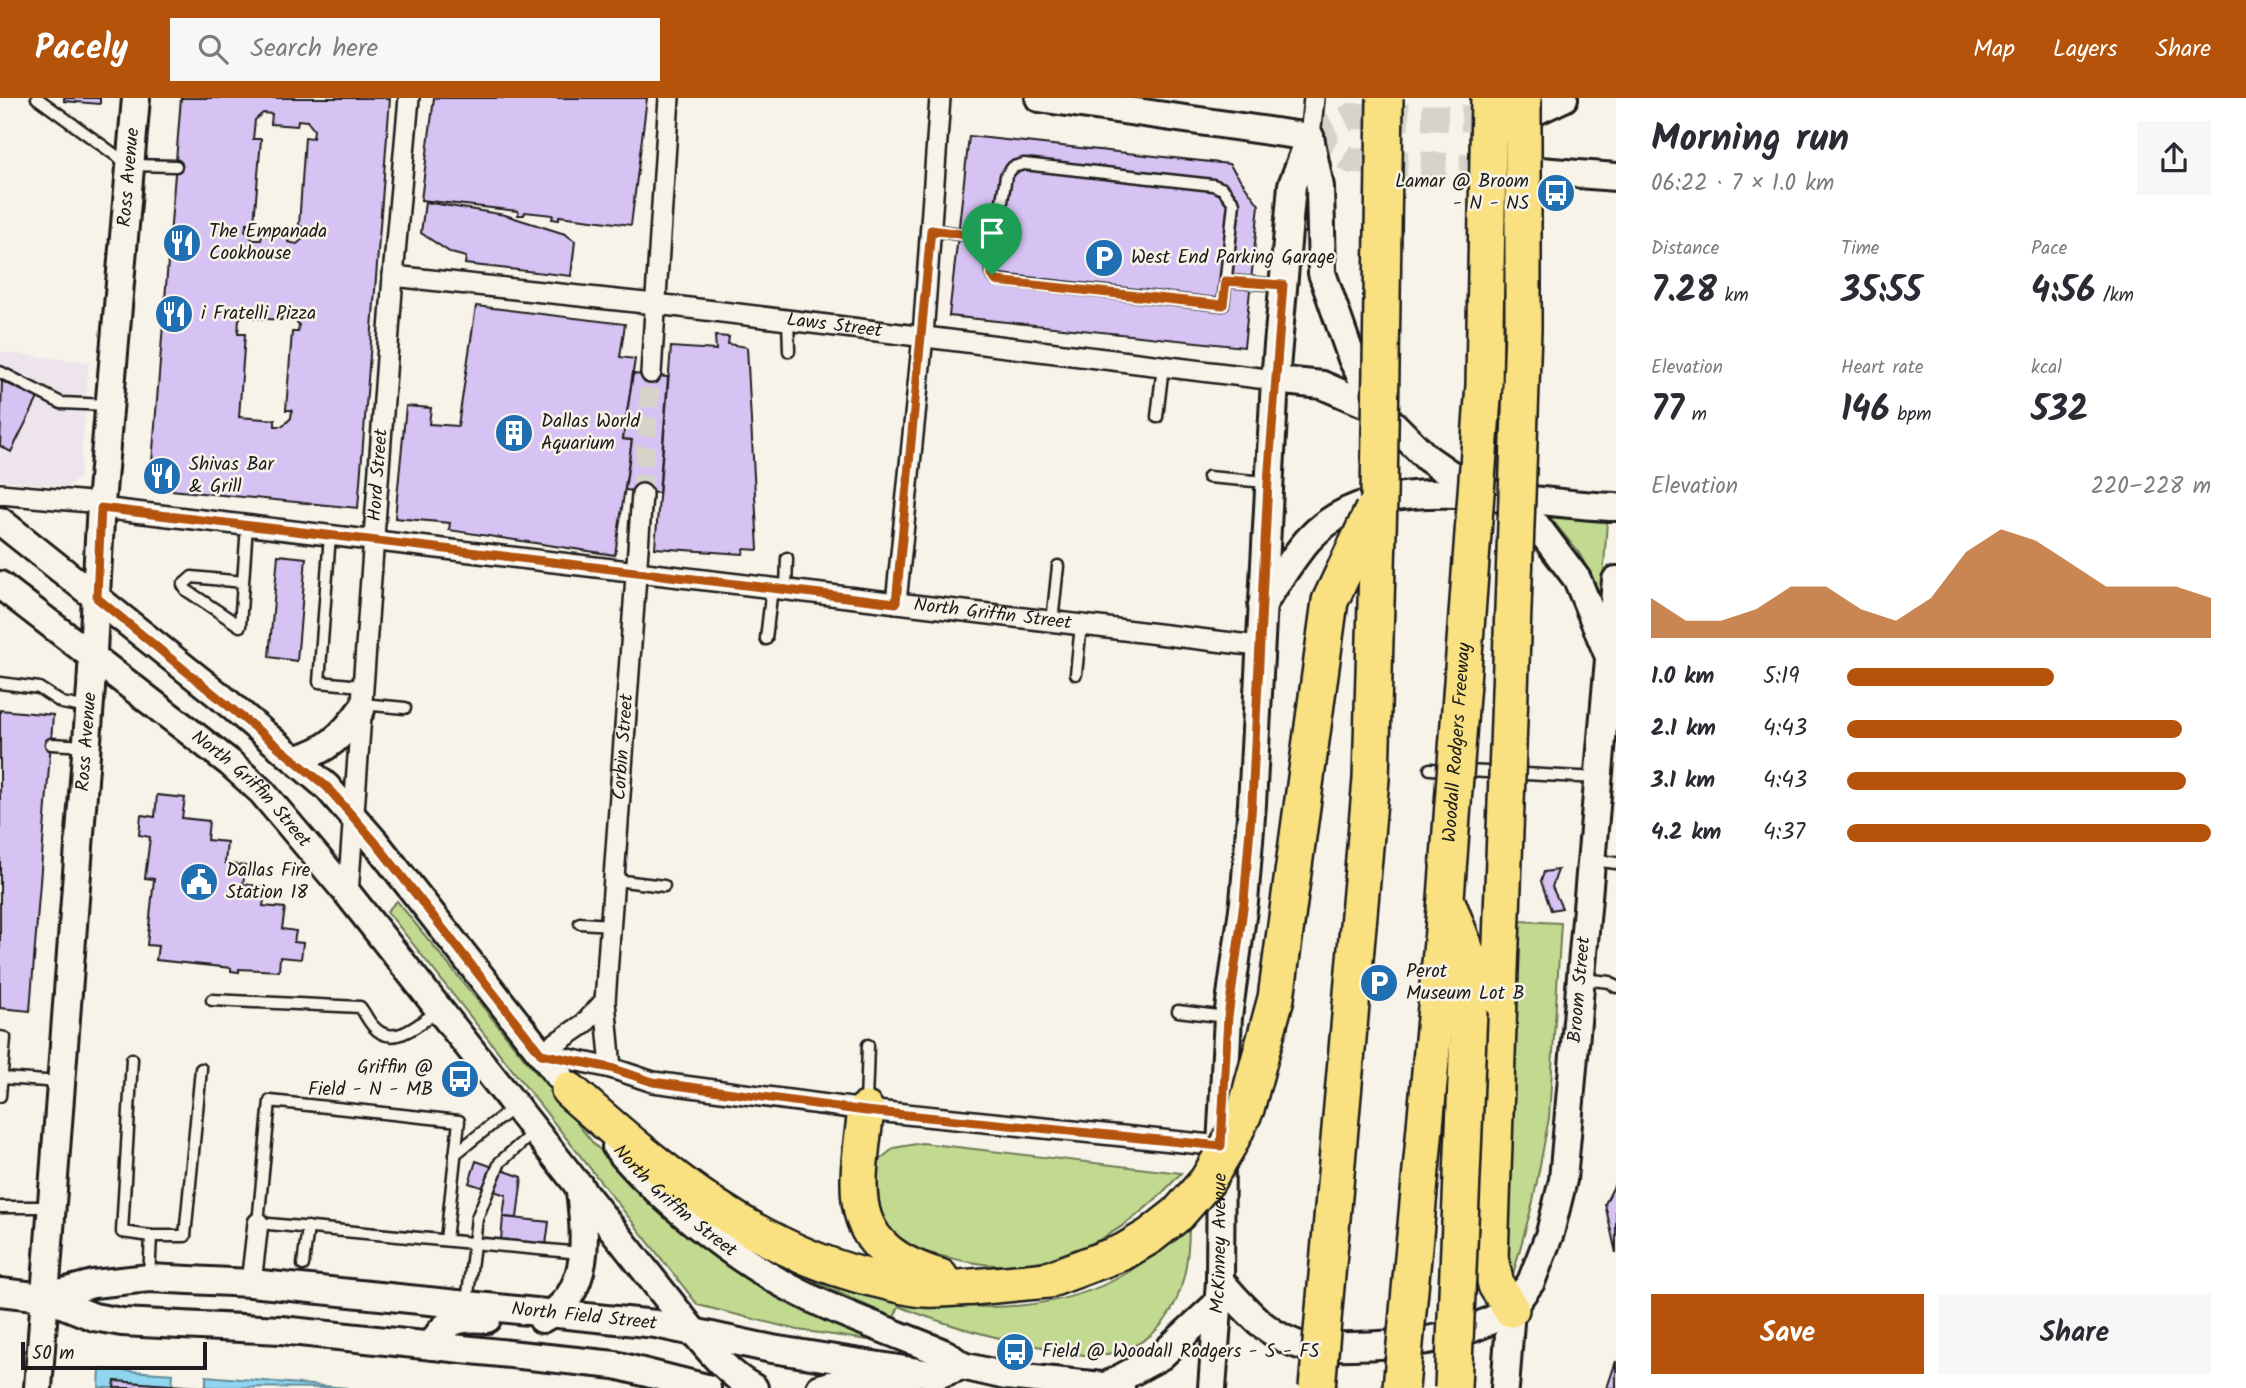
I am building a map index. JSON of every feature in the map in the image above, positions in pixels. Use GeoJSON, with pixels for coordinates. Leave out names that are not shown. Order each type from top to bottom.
{"type":"FeatureCollection","features":[{"type":"Feature","properties":{"kind":"highway"},"geometry":{"type":"LineString","coordinates":[[1317,1388],[1371,779],[1380,498],[1385,98]]}},
{"type":"Feature","properties":{"kind":"highway","name":"Woodall Rodgers Freeway"},"geometry":{"type":"LineString","coordinates":[[1401,1388],[1446,898],[1484,385],[1489,98]]}},
{"type":"Feature","properties":{"kind":"highway"},"geometry":{"type":"LineString","coordinates":[[1511,1309],[1496,1284],[1490,1258],[1529,105]]}},
{"type":"Feature","properties":{"kind":"highway"},"geometry":{"type":"LineString","coordinates":[[569,1090],[690,1192],[749,1229],[850,1274],[924,1289],[1048,1280],[1084,1269],[1132,1247],[1178,1214],[1207,1181],[1246,1109],[1276,998],[1330,601],[1380,498]]}},
{"type":"Feature","properties":{"kind":"highway"},"geometry":{"type":"LineString","coordinates":[[1446,898],[1471,964],[1453,1388]]}},
{"type":"Feature","properties":{"kind":"highway"},"geometry":{"type":"LineString","coordinates":[[866,1111],[859,1205],[865,1226],[878,1244],[901,1262],[973,1287]]}},
{"type":"Feature","properties":{"kind":"main road","name":"Ross Avenue"},"geometry":{"type":"LineString","coordinates":[[38,1388],[97,598],[101,505],[135,98]]}},
{"type":"Feature","properties":{"kind":"main road"},"geometry":{"type":"LineString","coordinates":[[1039,98],[1310,137],[1320,187],[1322,273],[1352,359],[1378,409],[1427,458],[1450,474],[1502,498],[1537,526],[1565,559],[1587,599],[1611,675]]}},
{"type":"Feature","properties":{"kind":"main road"},"geometry":{"type":"LineString","coordinates":[[1529,105],[1564,98]]}},
{"type":"Feature","properties":{"kind":"main road","name":"McKinney Avenue"},"geometry":{"type":"LineString","coordinates":[[1212,1388],[1219,1292],[1221,1146],[1228,1017],[1244,902],[1275,380],[1292,185],[1310,137]]}},
{"type":"Feature","properties":{"kind":"main road"},"geometry":{"type":"LineString","coordinates":[[1540,171],[1616,177]]}},
{"type":"Feature","properties":{"kind":"main road"},"geometry":{"type":"LineString","coordinates":[[1275,380],[1322,385],[1378,409]]}},
{"type":"Feature","properties":{"kind":"main road"},"geometry":{"type":"LineString","coordinates":[[1262,605],[1309,539],[1334,518],[1362,506],[1405,496],[1502,498],[1616,507]]}},
{"type":"Feature","properties":{"kind":"main road","name":"North Griffin Street"},"geometry":{"type":"LineString","coordinates":[[0,521],[296,759],[354,817],[630,1164],[710,1234],[783,1284],[825,1305],[946,1354],[962,1366]]}},
{"type":"Feature","properties":{"kind":"main road","name":"Broom Street"},"geometry":{"type":"LineString","coordinates":[[1511,1309],[1531,1282],[1550,1233],[1563,1180],[1582,979],[1604,862],[1599,778],[1611,675],[1616,580]]}},
{"type":"Feature","properties":{"kind":"main road","name":"North Griffin Street"},"geometry":{"type":"LineString","coordinates":[[0,585],[230,763],[262,792],[348,894],[693,1331],[742,1382],[754,1388]]}},
{"type":"Feature","properties":{"kind":"main road"},"geometry":{"type":"LineString","coordinates":[[296,759],[330,745],[345,732],[361,700]]}},
{"type":"Feature","properties":{"kind":"main road"},"geometry":{"type":"LineString","coordinates":[[432,1346],[446,1324],[458,1318],[526,1322],[554,1314],[575,1290],[582,1253],[584,1222],[578,1184]]}},
{"type":"Feature","properties":{"kind":"main road","name":"North Field Street"},"geometry":{"type":"LineString","coordinates":[[44,1297],[93,1284],[149,1278],[251,1283],[467,1303],[693,1331],[772,1349],[937,1375],[962,1366],[998,1382],[1113,1387]]}},
{"type":"Feature","properties":{"kind":"main road","name":"North Field Street"},"geometry":{"type":"LineString","coordinates":[[0,1292],[44,1297],[94,1317],[122,1322],[282,1330],[615,1365],[707,1388]]}},
{"type":"Feature","properties":{"kind":"main road"},"geometry":{"type":"LineString","coordinates":[[1113,1387],[1161,1356],[1219,1292],[1268,1332],[1306,1347],[1421,1343],[1487,1325],[1511,1309]]}},
{"type":"Feature","properties":{"kind":"main road"},"geometry":{"type":"LineString","coordinates":[[1504,1388],[1511,1309]]}},
{"type":"Feature","properties":{"kind":"main road"},"geometry":{"type":"LineString","coordinates":[[820,1388],[838,1383],[907,1388]]}},
{"type":"Feature","properties":{"kind":"street","name":"Hord Street"},"geometry":{"type":"LineString","coordinates":[[348,894],[393,276],[409,98]]}},
{"type":"Feature","properties":{"kind":"street"},"geometry":{"type":"LineString","coordinates":[[651,373],[669,98]]}},
{"type":"Feature","properties":{"kind":"street"},"geometry":{"type":"LineString","coordinates":[[896,603],[923,336],[940,98]]}},
{"type":"Feature","properties":{"kind":"street","name":"McKinney Avenue"},"geometry":{"type":"LineString","coordinates":[[1310,137],[1314,98]]}},
{"type":"Feature","properties":{"kind":"street","name":"Laws Street"},"geometry":{"type":"LineString","coordinates":[[393,276],[656,304],[1275,380]]}},
{"type":"Feature","properties":{"kind":"street","name":"North Griffin Street"},"geometry":{"type":"LineString","coordinates":[[0,494],[1258,646]]}},
{"type":"Feature","properties":{"kind":"street","name":"Corbin Street"},"geometry":{"type":"LineString","coordinates":[[611,1068],[605,1001],[642,494]]}},
{"type":"Feature","properties":{"kind":"street"},"geometry":{"type":"LineString","coordinates":[[541,1054],[584,1024],[605,1001]]}},
{"type":"Feature","properties":{"kind":"street"},"geometry":{"type":"LineString","coordinates":[[541,1054],[611,1068],[653,1082],[866,1111],[1221,1146]]}},
{"type":"Feature","properties":{"kind":"street"},"geometry":{"type":"LineString","coordinates":[[251,1283],[258,1223]]}},
{"type":"Feature","properties":{"kind":"lane"},"geometry":{"type":"LineString","coordinates":[[37,98],[129,165],[176,166]]}},
{"type":"Feature","properties":{"kind":"lane"},"geometry":{"type":"LineString","coordinates":[[1024,164],[1213,185],[1223,189],[1234,203],[1226,281],[1223,305],[996,281],[992,275],[1006,176],[1013,167],[1024,164]]}},
{"type":"Feature","properties":{"kind":"lane"},"geometry":{"type":"LineString","coordinates":[[931,230],[996,239]]}},
{"type":"Feature","properties":{"kind":"lane"},"geometry":{"type":"LineString","coordinates":[[1226,281],[1283,285]]}},
{"type":"Feature","properties":{"kind":"lane"},"geometry":{"type":"LineString","coordinates":[[788,320],[789,351]]}},
{"type":"Feature","properties":{"kind":"lane"},"geometry":{"type":"LineString","coordinates":[[1157,416],[1163,366]]}},
{"type":"Feature","properties":{"kind":"lane"},"geometry":{"type":"LineString","coordinates":[[0,372],[61,403],[109,405]]}},
{"type":"Feature","properties":{"kind":"lane"},"geometry":{"type":"LineString","coordinates":[[1208,477],[1268,482]]}},
{"type":"Feature","properties":{"kind":"lane"},"geometry":{"type":"LineString","coordinates":[[243,582],[192,577],[183,584],[186,590],[240,626],[247,525]]}},
{"type":"Feature","properties":{"kind":"lane"},"geometry":{"type":"LineString","coordinates":[[330,535],[319,682],[361,700],[405,708]]}},
{"type":"Feature","properties":{"kind":"lane"},"geometry":{"type":"LineString","coordinates":[[766,639],[788,558]]}},
{"type":"Feature","properties":{"kind":"lane"},"geometry":{"type":"LineString","coordinates":[[1052,622],[1058,566]]}},
{"type":"Feature","properties":{"kind":"lane"},"geometry":{"type":"LineString","coordinates":[[1076,674],[1081,625]]}},
{"type":"Feature","properties":{"kind":"lane"},"geometry":{"type":"LineString","coordinates":[[0,683],[39,688],[62,703],[89,708]]}},
{"type":"Feature","properties":{"kind":"lane"},"geometry":{"type":"LineString","coordinates":[[51,744],[85,746]]}},
{"type":"Feature","properties":{"kind":"lane"},"geometry":{"type":"LineString","coordinates":[[1430,769],[1599,778]]}},
{"type":"Feature","properties":{"kind":"lane"},"geometry":{"type":"LineString","coordinates":[[615,880],[664,886]]}},
{"type":"Feature","properties":{"kind":"lane"},"geometry":{"type":"LineString","coordinates":[[580,923],[612,925]]}},
{"type":"Feature","properties":{"kind":"lane"},"geometry":{"type":"LineString","coordinates":[[1582,979],[1610,982],[1616,987]]}},
{"type":"Feature","properties":{"kind":"lane"},"geometry":{"type":"LineString","coordinates":[[212,1000],[360,1007],[373,1026],[390,1035],[409,1032],[438,1010]]}},
{"type":"Feature","properties":{"kind":"lane"},"geometry":{"type":"LineString","coordinates":[[1178,1011],[1228,1017]]}},
{"type":"Feature","properties":{"kind":"lane"},"geometry":{"type":"LineString","coordinates":[[0,1037],[5,1038],[0,1096]]}},
{"type":"Feature","properties":{"kind":"lane"},"geometry":{"type":"LineString","coordinates":[[866,1111],[868,1045]]}},
{"type":"Feature","properties":{"kind":"lane"},"geometry":{"type":"LineString","coordinates":[[132,1059],[122,1232],[185,1237],[201,1069]]}},
{"type":"Feature","properties":{"kind":"lane"},"geometry":{"type":"LineString","coordinates":[[2,1078],[60,1082]]}},
{"type":"Feature","properties":{"kind":"lane"},"geometry":{"type":"LineString","coordinates":[[446,1240],[459,1121],[270,1101],[258,1223],[582,1253]]}},
{"type":"Feature","properties":{"kind":"lane"},"geometry":{"type":"LineString","coordinates":[[455,1154],[516,1106]]}},
{"type":"Feature","properties":{"kind":"lane"},"geometry":{"type":"LineString","coordinates":[[467,1303],[477,1218],[500,1162],[536,1131]]}},
{"type":"Feature","properties":{"kind":"lane"},"geometry":{"type":"LineString","coordinates":[[0,1207],[51,1207]]}},
{"type":"Feature","properties":{"kind":"lane"},"geometry":{"type":"LineString","coordinates":[[303,1265],[308,1227]]}},
{"type":"Feature","properties":{"kind":"lane"},"geometry":{"type":"LineString","coordinates":[[149,1278],[151,1236]]}},
{"type":"Feature","properties":{"kind":"shaded area"},"geometry":{"type":"Polygon","coordinates":[[[0,352],[89,362],[80,477],[67,487],[0,480],[0,352]]]}},
{"type":"Feature","properties":{"kind":"green space"},"geometry":{"type":"Polygon","coordinates":[[[1543,509],[1607,520],[1602,597],[1579,553],[1543,509]]]}},
{"type":"Feature","properties":{"kind":"green space"},"geometry":{"type":"Polygon","coordinates":[[[397,901],[593,1143],[631,1181],[889,1343],[798,1330],[698,1305],[387,911],[397,901]]]}},
{"type":"Feature","properties":{"kind":"green space"},"geometry":{"type":"Polygon","coordinates":[[[1518,921],[1561,923],[1549,1118],[1533,1202],[1512,1278],[1503,1277],[1518,921]]]}},
{"type":"Feature","properties":{"kind":"green space"},"geometry":{"type":"Polygon","coordinates":[[[922,1143],[1181,1173],[1146,1208],[1084,1247],[1036,1262],[982,1264],[896,1244],[873,1206],[877,1162],[894,1148],[922,1143]]]}},
{"type":"Feature","properties":{"kind":"green space"},"geometry":{"type":"Polygon","coordinates":[[[1189,1225],[1185,1270],[1172,1310],[1160,1327],[1144,1340],[1124,1350],[1100,1355],[1074,1354],[998,1338],[899,1306],[894,1318],[802,1276],[757,1249],[916,1299],[941,1304],[995,1307],[1050,1301],[1102,1286],[1142,1263],[1189,1225]]]}},
{"type":"Feature","properties":{"kind":"water"},"geometry":{"type":"Polygon","coordinates":[[[100,1369],[173,1374],[172,1385],[115,1381],[114,1388],[99,1388],[100,1369]]]}},
{"type":"Feature","properties":{"kind":"water"},"geometry":{"type":"Polygon","coordinates":[[[206,1376],[348,1388],[206,1387],[206,1376]]]}},
{"type":"Feature","properties":{"kind":"building"},"geometry":{"type":"Polygon","coordinates":[[[64,98],[100,98],[100,104],[64,101],[64,98]]]}},
{"type":"Feature","properties":{"kind":"building"},"geometry":{"type":"Polygon","coordinates":[[[181,98],[390,98],[358,508],[150,488],[181,98]],[[263,113],[255,120],[253,139],[261,139],[254,223],[247,223],[245,230],[253,240],[261,240],[262,235],[289,237],[288,242],[297,244],[306,236],[306,228],[299,226],[305,137],[313,138],[314,130],[307,121],[298,120],[297,126],[271,124],[272,114],[263,113]],[[248,311],[239,319],[238,334],[245,334],[239,417],[275,420],[275,426],[283,426],[291,418],[292,410],[286,410],[292,332],[298,332],[299,325],[292,316],[282,315],[281,320],[255,318],[256,312],[248,311]]]}},
{"type":"Feature","properties":{"kind":"building"},"geometry":{"type":"Polygon","coordinates":[[[434,98],[647,98],[631,225],[559,216],[559,220],[552,219],[553,215],[525,212],[524,215],[518,215],[518,211],[421,200],[434,98]]]}},
{"type":"Feature","properties":{"kind":"building","name":"West End Parking Garage"},"geometry":{"type":"Polygon","coordinates":[[[969,136],[1229,164],[1259,205],[1244,347],[949,316],[969,136]]]}},
{"type":"Feature","properties":{"kind":"building"},"geometry":{"type":"Polygon","coordinates":[[[425,202],[505,215],[565,234],[575,241],[571,276],[465,264],[466,257],[451,253],[421,233],[425,202]]]}},
{"type":"Feature","properties":{"kind":"building","name":"Dallas World Aquarium"},"geometry":{"type":"Polygon","coordinates":[[[476,306],[625,324],[620,357],[635,359],[623,439],[632,440],[615,555],[449,530],[450,523],[395,518],[406,406],[431,408],[429,424],[458,426],[476,306]]]}},
{"type":"Feature","properties":{"kind":"building"},"geometry":{"type":"Polygon","coordinates":[[[715,336],[729,337],[728,344],[747,347],[758,550],[744,549],[743,554],[655,548],[671,347],[716,350],[715,336]]]}},
{"type":"Feature","properties":{"kind":"building"},"geometry":{"type":"Polygon","coordinates":[[[633,374],[668,377],[659,493],[625,490],[632,440],[623,439],[633,374]]]}},
{"type":"Feature","properties":{"kind":"building"},"geometry":{"type":"Polygon","coordinates":[[[2,381],[38,398],[11,452],[0,446],[2,381]]]}},
{"type":"Feature","properties":{"kind":"building"},"geometry":{"type":"Polygon","coordinates":[[[278,555],[306,558],[297,661],[269,657],[278,555]]]}},
{"type":"Feature","properties":{"kind":"building"},"geometry":{"type":"Polygon","coordinates":[[[0,710],[53,715],[30,1011],[0,1008],[0,710]]]}},
{"type":"Feature","properties":{"kind":"building","name":"Dallas Fire Station 18"},"geometry":{"type":"Polygon","coordinates":[[[157,795],[185,798],[182,818],[209,821],[207,840],[227,842],[225,863],[246,866],[243,884],[266,887],[263,906],[285,908],[282,929],[296,931],[294,942],[303,943],[301,959],[280,957],[279,971],[239,969],[239,972],[231,971],[231,968],[156,960],[158,946],[147,945],[154,879],[145,878],[150,837],[139,835],[141,815],[155,817],[157,795]]]}},
{"type":"Feature","properties":{"kind":"building"},"geometry":{"type":"Polygon","coordinates":[[[1558,870],[1552,887],[1562,908],[1551,910],[1541,881],[1544,872],[1558,870]]]}},
{"type":"Feature","properties":{"kind":"building"},"geometry":{"type":"Polygon","coordinates":[[[476,1161],[522,1177],[517,1218],[503,1217],[506,1195],[469,1183],[476,1161]]]}},
{"type":"Feature","properties":{"kind":"building"},"geometry":{"type":"Polygon","coordinates":[[[1616,1182],[1616,1253],[1605,1204],[1616,1182]]]}},
{"type":"Feature","properties":{"kind":"building"},"geometry":{"type":"Polygon","coordinates":[[[503,1217],[549,1222],[546,1245],[501,1240],[503,1217]]]}},
{"type":"Feature","properties":{"kind":"building"},"geometry":{"type":"Polygon","coordinates":[[[1616,1361],[1616,1388],[1607,1388],[1616,1361]]]}},
{"type":"Feature","properties":{"kind":"building"},"geometry":{"type":"Polygon","coordinates":[[[115,1381],[154,1384],[214,1388],[114,1388],[115,1381]]]}},
{"type":"Feature","properties":{"kind":"tunnel"},"geometry":{"type":"LineString","coordinates":[[1310,137],[1352,116],[1505,119]]}},
{"type":"Feature","properties":{"kind":"tunnel"},"geometry":{"type":"LineString","coordinates":[[1310,137],[1352,161],[1505,169]]}},
{"type":"Feature","properties":{"kind":"tunnel"},"geometry":{"type":"LineString","coordinates":[[642,494],[651,373]]}},
{"type":"Feature","properties":{"kind":"place","name":"Lamar @ Broom - N - NS"},"geometry":{"type":"Point","coordinates":[1556,193]}},
{"type":"Feature","properties":{"kind":"place","name":"The Empanada Cookhouse"},"geometry":{"type":"Point","coordinates":[182,243]}},
{"type":"Feature","properties":{"kind":"place","name":"West End Parking Garage"},"geometry":{"type":"Point","coordinates":[1104,258]}},
{"type":"Feature","properties":{"kind":"place","name":"i Fratelli Pizza"},"geometry":{"type":"Point","coordinates":[174,314]}},
{"type":"Feature","properties":{"kind":"place","name":"Dallas World Aquarium"},"geometry":{"type":"Point","coordinates":[514,433]}},
{"type":"Feature","properties":{"kind":"place","name":"Shivas Bar & Grill"},"geometry":{"type":"Point","coordinates":[162,476]}},
{"type":"Feature","properties":{"kind":"place","name":"Dallas Fire Station 18"},"geometry":{"type":"Point","coordinates":[199,882]}},
{"type":"Feature","properties":{"kind":"place","name":"Perot Museum Lot B"},"geometry":{"type":"Point","coordinates":[1379,983]}},
{"type":"Feature","properties":{"kind":"place","name":"Griffin @ Field - N - MB"},"geometry":{"type":"Point","coordinates":[460,1079]}},
{"type":"Feature","properties":{"kind":"place","name":"Field @ Woodall Rodgers - S - FS"},"geometry":{"type":"Point","coordinates":[1015,1352]}},
{"type":"Feature","properties":{"kind":"route"},"geometry":{"type":"LineString","coordinates":[[931,230],[996,239],[992,275],[996,281],[1223,305],[1226,281],[1283,285],[1258,646],[1252,803],[1244,902],[1228,1017],[1221,1146],[866,1111],[653,1082],[611,1068],[541,1054],[375,842],[327,787],[221,697],[97,598],[101,508],[896,603],[931,230]]}}]}
